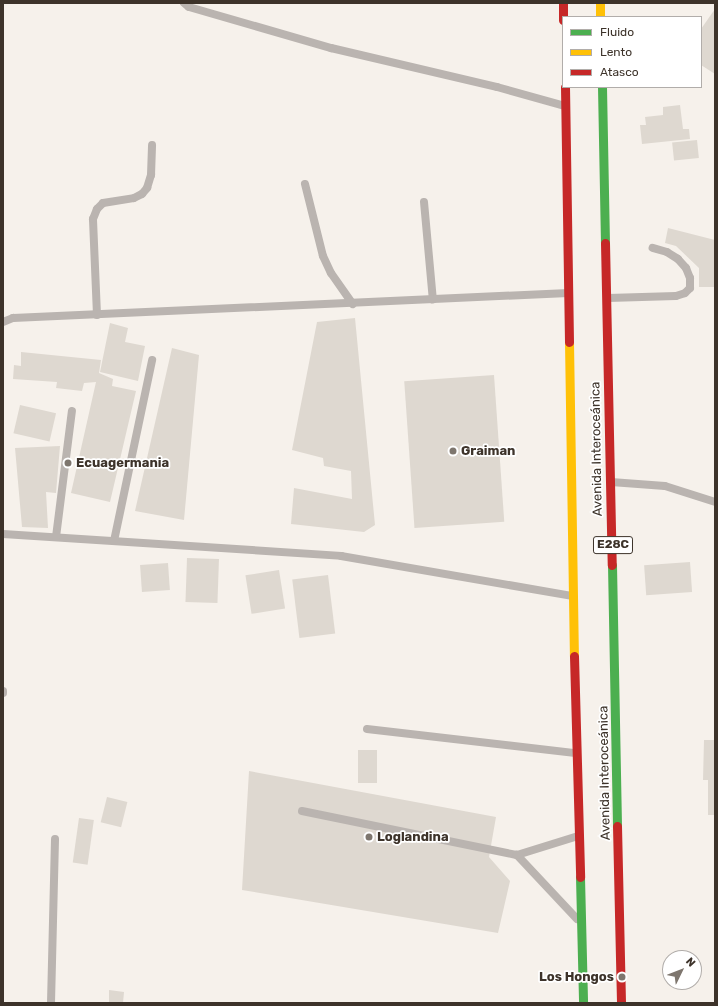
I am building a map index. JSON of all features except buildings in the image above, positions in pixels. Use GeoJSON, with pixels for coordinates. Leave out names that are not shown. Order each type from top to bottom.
{"type":"FeatureCollection","features":[{"type":"Feature","properties":{"kind":"highway"},"geometry":{"type":"LineString","coordinates":[[563,3],[563,16]]}},
{"type":"Feature","properties":{"kind":"highway"},"geometry":{"type":"LineString","coordinates":[[600,3],[600,16]]}},
{"type":"Feature","properties":{"kind":"highway","name":"Avenida Interoceánica"},"geometry":{"type":"LineString","coordinates":[[564,88],[569,293],[573,596],[583,1003]]}},
{"type":"Feature","properties":{"kind":"highway","name":"Avenida Interoceánica"},"geometry":{"type":"LineString","coordinates":[[602,88],[622,1003]]}},
{"type":"Feature","properties":{"kind":"lane"},"geometry":{"type":"LineString","coordinates":[[184,3],[189,7],[331,48],[498,87],[565,106]]}},
{"type":"Feature","properties":{"kind":"lane"},"geometry":{"type":"LineString","coordinates":[[97,315],[93,219],[97,209],[103,203],[134,198],[142,194],[147,188],[151,175],[152,145]]}},
{"type":"Feature","properties":{"kind":"lane"},"geometry":{"type":"LineString","coordinates":[[305,184],[323,256],[331,273],[353,304]]}},
{"type":"Feature","properties":{"kind":"lane"},"geometry":{"type":"LineString","coordinates":[[424,202],[433,300]]}},
{"type":"Feature","properties":{"kind":"lane"},"geometry":{"type":"LineString","coordinates":[[607,298],[676,296],[685,293],[690,288],[690,278],[686,268],[667,252],[653,248]]}},
{"type":"Feature","properties":{"kind":"lane"},"geometry":{"type":"LineString","coordinates":[[3,322],[13,318],[353,304],[569,293]]}},
{"type":"Feature","properties":{"kind":"lane"},"geometry":{"type":"LineString","coordinates":[[114,541],[152,360]]}},
{"type":"Feature","properties":{"kind":"lane"},"geometry":{"type":"LineString","coordinates":[[56,537],[72,412]]}},
{"type":"Feature","properties":{"kind":"lane"},"geometry":{"type":"LineString","coordinates":[[611,482],[665,486],[715,502]]}},
{"type":"Feature","properties":{"kind":"lane"},"geometry":{"type":"LineString","coordinates":[[3,534],[341,556],[573,596]]}},
{"type":"Feature","properties":{"kind":"lane"},"geometry":{"type":"LineString","coordinates":[[367,729],[577,753]]}},
{"type":"Feature","properties":{"kind":"lane"},"geometry":{"type":"LineString","coordinates":[[302,811],[517,855],[579,835]]}},
{"type":"Feature","properties":{"kind":"lane"},"geometry":{"type":"LineString","coordinates":[[51,1003],[55,839]]}},
{"type":"Feature","properties":{"kind":"lane"},"geometry":{"type":"LineString","coordinates":[[517,855],[582,924]]}},
{"type":"Feature","properties":{"kind":"traffic: fast"},"geometry":{"type":"LineString","coordinates":[[602,88],[605,243]]}},
{"type":"Feature","properties":{"kind":"traffic: fast"},"geometry":{"type":"LineString","coordinates":[[612,565],[617,826]]}},
{"type":"Feature","properties":{"kind":"traffic: fast"},"geometry":{"type":"LineString","coordinates":[[580,877],[583,1003]]}},
{"type":"Feature","properties":{"kind":"traffic: slow"},"geometry":{"type":"LineString","coordinates":[[600,3],[600,16]]}},
{"type":"Feature","properties":{"kind":"traffic: slow"},"geometry":{"type":"LineString","coordinates":[[569,342],[574,656]]}},
{"type":"Feature","properties":{"kind":"traffic: jam"},"geometry":{"type":"LineString","coordinates":[[563,3],[563,16]]}},
{"type":"Feature","properties":{"kind":"traffic: jam"},"geometry":{"type":"LineString","coordinates":[[565,88],[569,342]]}},
{"type":"Feature","properties":{"kind":"traffic: jam"},"geometry":{"type":"LineString","coordinates":[[605,243],[612,565]]}},
{"type":"Feature","properties":{"kind":"traffic: jam"},"geometry":{"type":"LineString","coordinates":[[574,656],[580,877]]}},
{"type":"Feature","properties":{"kind":"traffic: jam"},"geometry":{"type":"LineString","coordinates":[[617,826],[621,1003]]}},
{"type":"Feature","properties":{"kind":"place","name":"Graiman"},"geometry":{"type":"Point","coordinates":[453,451]}},
{"type":"Feature","properties":{"kind":"place","name":"Ecuagermania"},"geometry":{"type":"Point","coordinates":[68,463]}},
{"type":"Feature","properties":{"kind":"place","name":"Loglandina"},"geometry":{"type":"Point","coordinates":[369,837]}},
{"type":"Feature","properties":{"kind":"place","name":"Los Hongos"},"geometry":{"type":"Point","coordinates":[622,977]}}]}
